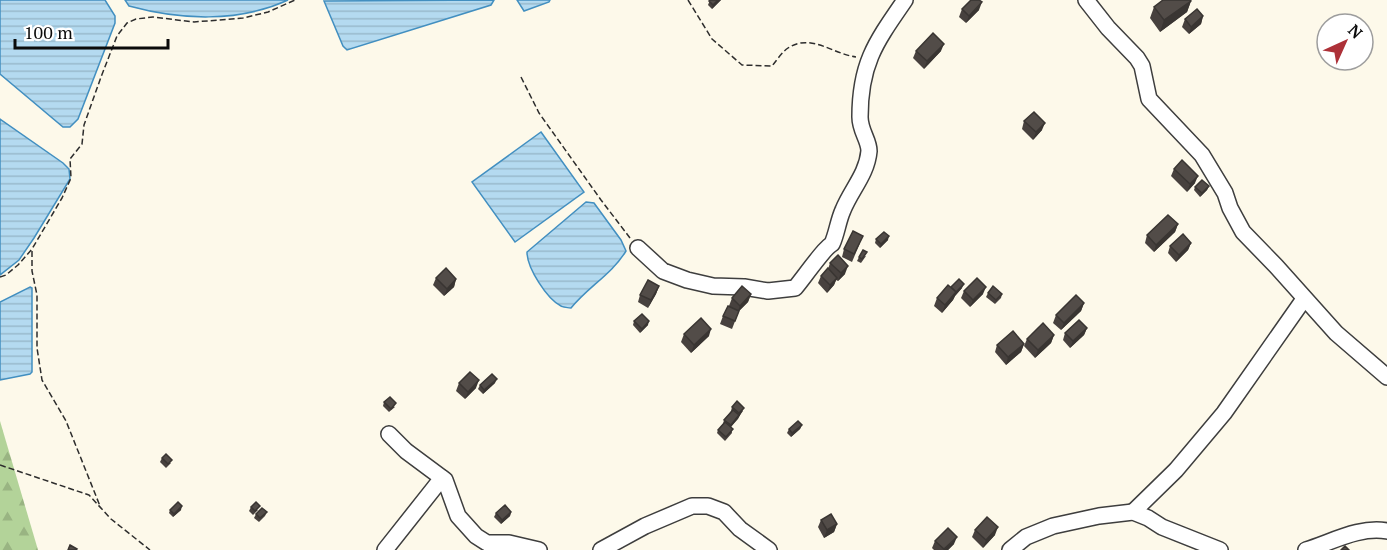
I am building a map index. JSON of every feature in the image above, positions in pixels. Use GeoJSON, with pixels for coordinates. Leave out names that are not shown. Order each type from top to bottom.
{"type":"FeatureCollection","features":[{"type":"Feature","properties":{"kind":"street"},"geometry":{"type":"LineString","coordinates":[[638,248],[663,271],[687,280],[713,286],[744,287],[768,291],[795,288],[819,260],[826,247],[832,244],[838,231],[843,207],[865,169],[869,151],[868,141],[862,133],[860,119],[862,83],[868,59],[905,0]]}},
{"type":"Feature","properties":{"kind":"street"},"geometry":{"type":"LineString","coordinates":[[1086,0],[1108,28],[1137,58],[1142,66],[1149,99],[1202,155],[1225,193],[1243,232],[1336,333],[1387,377]]}},
{"type":"Feature","properties":{"kind":"street"},"geometry":{"type":"LineString","coordinates":[[1133,512],[1176,470],[1224,413],[1304,299]]}},
{"type":"Feature","properties":{"kind":"street"},"geometry":{"type":"LineString","coordinates":[[388,434],[406,451],[445,480],[458,516],[476,536],[487,543],[509,543],[539,550]]}},
{"type":"Feature","properties":{"kind":"street"},"geometry":{"type":"LineString","coordinates":[[385,550],[442,478]]}},
{"type":"Feature","properties":{"kind":"street"},"geometry":{"type":"LineString","coordinates":[[601,550],[645,526],[692,506],[708,506],[724,512],[740,529],[770,550]]}},
{"type":"Feature","properties":{"kind":"street"},"geometry":{"type":"LineString","coordinates":[[1010,550],[1026,537],[1053,526],[1099,516],[1133,512],[1162,527],[1220,550]]}},
{"type":"Feature","properties":{"kind":"street"},"geometry":{"type":"LineString","coordinates":[[1306,550],[1344,538],[1355,532],[1387,531]]}},
{"type":"Feature","properties":{"kind":"path"},"geometry":{"type":"LineString","coordinates":[[0,277],[18,266],[32,249],[71,178],[70,159],[82,144],[84,125],[101,76],[117,36],[127,23],[136,19],[153,17],[194,22],[243,18],[268,12],[295,0]]}},
{"type":"Feature","properties":{"kind":"path"},"geometry":{"type":"LineString","coordinates":[[688,0],[712,39],[742,65],[772,66],[788,49],[800,44],[815,43],[851,57],[868,59]]}},
{"type":"Feature","properties":{"kind":"path"},"geometry":{"type":"LineString","coordinates":[[521,77],[539,113],[600,200],[638,248]]}},
{"type":"Feature","properties":{"kind":"path"},"geometry":{"type":"LineString","coordinates":[[32,249],[32,271],[37,295],[37,348],[42,380],[66,421],[100,506]]}},
{"type":"Feature","properties":{"kind":"path"},"geometry":{"type":"LineString","coordinates":[[0,465],[89,495],[111,519],[150,550]]}},
{"type":"Feature","properties":{"kind":"green space"},"geometry":{"type":"Polygon","coordinates":[[[0,421],[38,550],[0,550],[0,421]]]}},
{"type":"Feature","properties":{"kind":"water"},"geometry":{"type":"Polygon","coordinates":[[[0,0],[105,0],[115,16],[115,23],[78,119],[70,127],[63,127],[0,74],[0,0]]]}},
{"type":"Feature","properties":{"kind":"water"},"geometry":{"type":"Polygon","coordinates":[[[125,0],[288,0],[249,13],[209,17],[148,11],[129,6],[125,0]]]}},
{"type":"Feature","properties":{"kind":"water"},"geometry":{"type":"Polygon","coordinates":[[[494,0],[491,5],[347,50],[343,46],[324,1],[494,0]]]}},
{"type":"Feature","properties":{"kind":"water"},"geometry":{"type":"Polygon","coordinates":[[[517,0],[550,0],[524,11],[517,0]]]}},
{"type":"Feature","properties":{"kind":"water"},"geometry":{"type":"Polygon","coordinates":[[[0,119],[63,163],[69,169],[70,179],[19,260],[0,275],[0,119]]]}},
{"type":"Feature","properties":{"kind":"water"},"geometry":{"type":"Polygon","coordinates":[[[541,132],[584,192],[515,242],[472,182],[541,132]]]}},
{"type":"Feature","properties":{"kind":"water"},"geometry":{"type":"Polygon","coordinates":[[[586,202],[594,203],[621,240],[626,251],[614,267],[571,308],[564,307],[550,297],[539,282],[530,266],[527,252],[586,202]]]}},
{"type":"Feature","properties":{"kind":"water"},"geometry":{"type":"Polygon","coordinates":[[[32,288],[32,372],[0,380],[0,302],[32,288]]]}},
{"type":"Feature","properties":{"kind":"building"},"geometry":{"type":"Polygon","coordinates":[[[710,0],[718,0],[713,5],[710,0]]]}},
{"type":"Feature","properties":{"kind":"building"},"geometry":{"type":"Polygon","coordinates":[[[971,0],[982,2],[969,16],[962,9],[971,0]]]}},
{"type":"Feature","properties":{"kind":"building"},"geometry":{"type":"Polygon","coordinates":[[[1163,0],[1191,1],[1164,20],[1154,7],[1163,0]]]}},
{"type":"Feature","properties":{"kind":"building"},"geometry":{"type":"Polygon","coordinates":[[[1197,9],[1203,16],[1191,27],[1185,19],[1197,9]]]}},
{"type":"Feature","properties":{"kind":"building"},"geometry":{"type":"Polygon","coordinates":[[[933,33],[944,44],[927,61],[916,51],[933,33]]]}},
{"type":"Feature","properties":{"kind":"building"},"geometry":{"type":"Polygon","coordinates":[[[1034,112],[1045,123],[1036,132],[1024,121],[1034,112]]]}},
{"type":"Feature","properties":{"kind":"building"},"geometry":{"type":"Polygon","coordinates":[[[1182,160],[1198,176],[1190,184],[1174,169],[1182,160]]]}},
{"type":"Feature","properties":{"kind":"building"},"geometry":{"type":"Polygon","coordinates":[[[1202,180],[1209,186],[1202,193],[1195,187],[1202,180]]]}},
{"type":"Feature","properties":{"kind":"building"},"geometry":{"type":"Polygon","coordinates":[[[1168,215],[1178,224],[1156,245],[1147,235],[1168,215]]]}},
{"type":"Feature","properties":{"kind":"building"},"geometry":{"type":"Polygon","coordinates":[[[853,231],[863,236],[854,254],[844,249],[853,231]]]}},
{"type":"Feature","properties":{"kind":"building"},"geometry":{"type":"Polygon","coordinates":[[[884,232],[889,236],[881,244],[876,239],[884,232]]]}},
{"type":"Feature","properties":{"kind":"building"},"geometry":{"type":"Polygon","coordinates":[[[1183,234],[1191,243],[1179,255],[1170,246],[1183,234]]]}},
{"type":"Feature","properties":{"kind":"building"},"geometry":{"type":"Polygon","coordinates":[[[863,250],[867,252],[862,259],[859,257],[863,250]]]}},
{"type":"Feature","properties":{"kind":"building"},"geometry":{"type":"Polygon","coordinates":[[[838,255],[848,266],[841,273],[830,263],[838,255]]]}},
{"type":"Feature","properties":{"kind":"building"},"geometry":{"type":"Polygon","coordinates":[[[446,268],[456,279],[447,289],[436,278],[446,268]]]}},
{"type":"Feature","properties":{"kind":"building"},"geometry":{"type":"Polygon","coordinates":[[[828,268],[837,278],[830,285],[821,276],[828,268]]]}},
{"type":"Feature","properties":{"kind":"building"},"geometry":{"type":"Polygon","coordinates":[[[977,278],[986,287],[973,300],[964,291],[977,278]]]}},
{"type":"Feature","properties":{"kind":"building"},"geometry":{"type":"Polygon","coordinates":[[[959,279],[964,284],[956,292],[951,287],[959,279]]]}},
{"type":"Feature","properties":{"kind":"building"},"geometry":{"type":"Polygon","coordinates":[[[648,280],[659,286],[651,300],[640,295],[648,280]]]}},
{"type":"Feature","properties":{"kind":"building"},"geometry":{"type":"Polygon","coordinates":[[[948,285],[956,292],[945,305],[937,298],[948,285]]]}},
{"type":"Feature","properties":{"kind":"building"},"geometry":{"type":"Polygon","coordinates":[[[742,286],[751,294],[740,306],[732,298],[742,286]]]}},
{"type":"Feature","properties":{"kind":"building"},"geometry":{"type":"Polygon","coordinates":[[[993,286],[1002,294],[996,300],[988,293],[993,286]]]}},
{"type":"Feature","properties":{"kind":"building"},"geometry":{"type":"Polygon","coordinates":[[[1076,295],[1084,303],[1064,323],[1056,315],[1076,295]]]}},
{"type":"Feature","properties":{"kind":"building"},"geometry":{"type":"Polygon","coordinates":[[[728,306],[739,311],[735,321],[723,316],[728,306]]]}},
{"type":"Feature","properties":{"kind":"building"},"geometry":{"type":"Polygon","coordinates":[[[642,314],[649,321],[642,329],[634,321],[642,314]]]}},
{"type":"Feature","properties":{"kind":"building"},"geometry":{"type":"Polygon","coordinates":[[[701,318],[711,329],[694,345],[684,334],[701,318]]]}},
{"type":"Feature","properties":{"kind":"building"},"geometry":{"type":"Polygon","coordinates":[[[1079,320],[1087,328],[1073,341],[1065,333],[1079,320]]]}},
{"type":"Feature","properties":{"kind":"building"},"geometry":{"type":"Polygon","coordinates":[[[1043,323],[1054,335],[1038,350],[1027,339],[1043,323]]]}},
{"type":"Feature","properties":{"kind":"building"},"geometry":{"type":"Polygon","coordinates":[[[1013,331],[1024,344],[1008,357],[997,345],[1013,331]]]}},
{"type":"Feature","properties":{"kind":"building"},"geometry":{"type":"Polygon","coordinates":[[[470,372],[479,380],[468,392],[459,383],[470,372]]]}},
{"type":"Feature","properties":{"kind":"building"},"geometry":{"type":"Polygon","coordinates":[[[492,374],[497,379],[484,390],[480,385],[492,374]]]}},
{"type":"Feature","properties":{"kind":"building"},"geometry":{"type":"Polygon","coordinates":[[[390,397],[396,403],[391,409],[384,402],[390,397]]]}},
{"type":"Feature","properties":{"kind":"building"},"geometry":{"type":"Polygon","coordinates":[[[737,401],[744,408],[739,413],[732,407],[737,401]]]}},
{"type":"Feature","properties":{"kind":"building"},"geometry":{"type":"Polygon","coordinates":[[[733,410],[739,415],[731,425],[724,420],[733,410]]]}},
{"type":"Feature","properties":{"kind":"building"},"geometry":{"type":"Polygon","coordinates":[[[798,421],[802,425],[792,433],[789,429],[798,421]]]}},
{"type":"Feature","properties":{"kind":"building"},"geometry":{"type":"Polygon","coordinates":[[[725,422],[733,429],[726,437],[718,430],[725,422]]]}},
{"type":"Feature","properties":{"kind":"building"},"geometry":{"type":"Polygon","coordinates":[[[166,454],[172,460],[168,464],[162,458],[166,454]]]}},
{"type":"Feature","properties":{"kind":"building"},"geometry":{"type":"Polygon","coordinates":[[[178,502],[182,506],[174,514],[170,510],[178,502]]]}},
{"type":"Feature","properties":{"kind":"building"},"geometry":{"type":"Polygon","coordinates":[[[256,502],[260,506],[255,511],[251,507],[256,502]]]}},
{"type":"Feature","properties":{"kind":"building"},"geometry":{"type":"Polygon","coordinates":[[[505,505],[511,512],[502,520],[496,513],[505,505]]]}},
{"type":"Feature","properties":{"kind":"building"},"geometry":{"type":"Polygon","coordinates":[[[262,508],[267,512],[260,518],[256,514],[262,508]]]}},
{"type":"Feature","properties":{"kind":"building"},"geometry":{"type":"Polygon","coordinates":[[[831,514],[837,524],[827,530],[821,520],[831,514]]]}},
{"type":"Feature","properties":{"kind":"building"},"geometry":{"type":"Polygon","coordinates":[[[987,517],[998,527],[986,540],[975,530],[987,517]]]}},
{"type":"Feature","properties":{"kind":"building"},"geometry":{"type":"Polygon","coordinates":[[[948,528],[957,537],[944,549],[935,541],[948,528]]]}},
{"type":"Feature","properties":{"kind":"building"},"geometry":{"type":"Polygon","coordinates":[[[70,545],[77,549],[68,550],[70,545]]]}}]}
